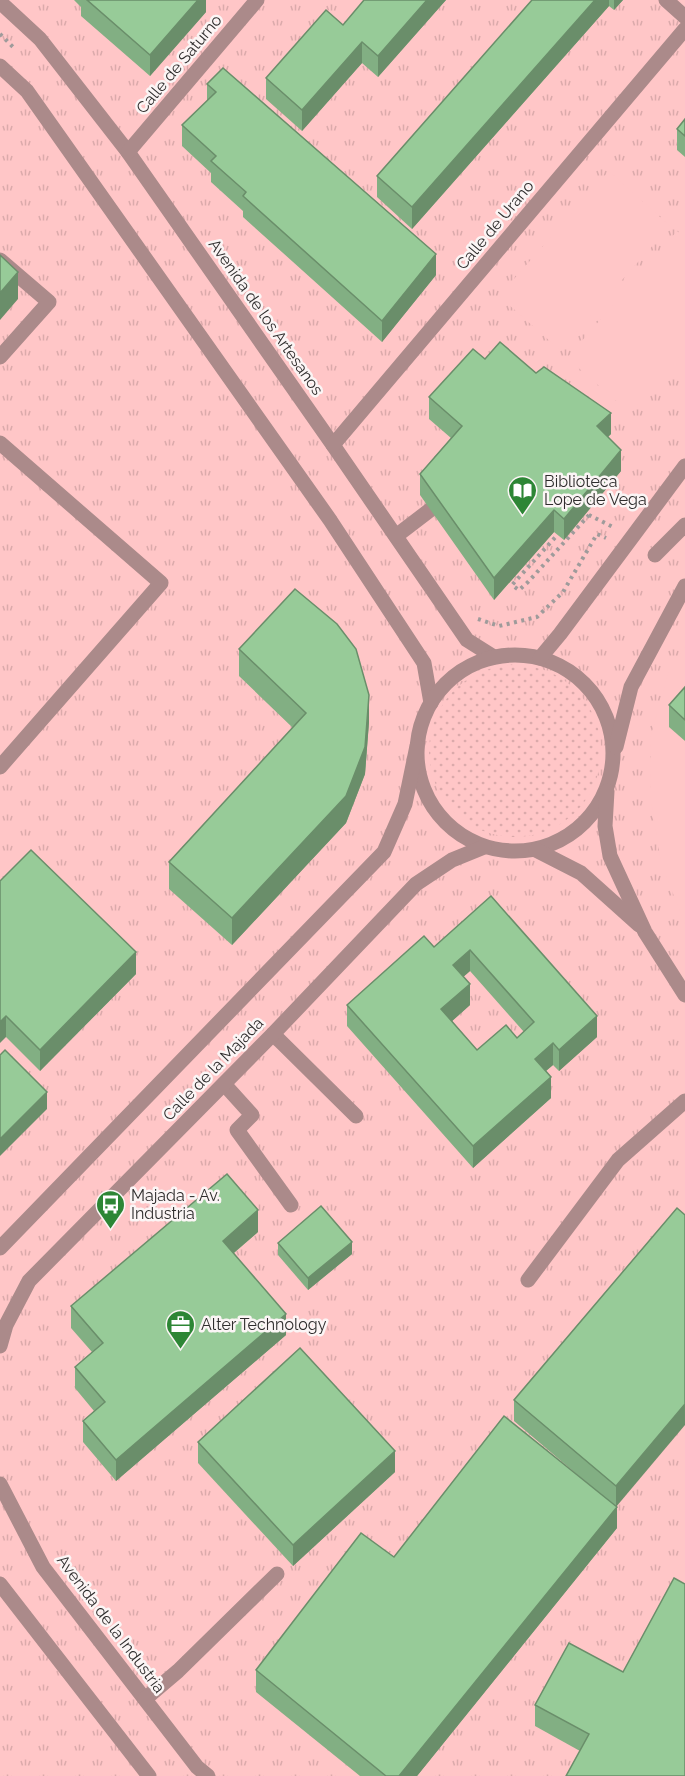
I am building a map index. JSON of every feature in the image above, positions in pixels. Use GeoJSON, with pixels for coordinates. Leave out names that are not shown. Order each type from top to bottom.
{"type":"FeatureCollection","features":[{"type":"Feature","properties":{"kind":"street","name":"Calle de Saturno"},"geometry":{"type":"LineString","coordinates":[[128,152],[257,0]]}},
{"type":"Feature","properties":{"kind":"street"},"geometry":{"type":"LineString","coordinates":[[666,0],[685,17]]}},
{"type":"Feature","properties":{"kind":"street","name":"Avenida de los Artesanos"},"geometry":{"type":"LineString","coordinates":[[0,2],[40,39],[128,152],[467,640],[495,657]]}},
{"type":"Feature","properties":{"kind":"street","name":"Calle de Urano"},"geometry":{"type":"LineString","coordinates":[[333,445],[685,29]]}},
{"type":"Feature","properties":{"kind":"street"},"geometry":{"type":"LineString","coordinates":[[0,66],[27,91],[330,520],[424,663],[431,702]]}},
{"type":"Feature","properties":{"kind":"street"},"geometry":{"type":"LineString","coordinates":[[0,260],[48,302],[0,357]]}},
{"type":"Feature","properties":{"kind":"street"},"geometry":{"type":"LineString","coordinates":[[0,443],[161,583],[0,767]]}},
{"type":"Feature","properties":{"kind":"street"},"geometry":{"type":"LineString","coordinates":[[540,658],[685,466]]}},
{"type":"Feature","properties":{"kind":"street"},"geometry":{"type":"LineString","coordinates":[[396,536],[430,510]]}},
{"type":"Feature","properties":{"kind":"street"},"geometry":{"type":"LineString","coordinates":[[655,555],[685,525]]}},
{"type":"Feature","properties":{"kind":"street"},"geometry":{"type":"LineString","coordinates":[[685,586],[632,687],[614,756],[608,788],[605,826],[610,856],[645,932],[685,995]]}},
{"type":"Feature","properties":{"kind":"street"},"geometry":{"type":"LineString","coordinates":[[608,788],[591,817],[566,838],[536,850],[510,852],[484,847],[455,832],[433,808],[420,778],[417,746],[422,724],[431,702],[448,682],[470,666],[495,657],[517,655],[540,658],[570,671],[594,694],[609,723],[614,756]]}},
{"type":"Feature","properties":{"kind":"street","name":"Calle de la Majada"},"geometry":{"type":"LineString","coordinates":[[0,1248],[384,852],[405,804],[417,746]]}},
{"type":"Feature","properties":{"kind":"street","name":"Calle de la Majada"},"geometry":{"type":"LineString","coordinates":[[0,1346],[6,1325],[29,1281],[273,1034],[416,884],[452,860],[484,847]]}},
{"type":"Feature","properties":{"kind":"street"},"geometry":{"type":"LineString","coordinates":[[536,850],[581,873],[645,932]]}},
{"type":"Feature","properties":{"kind":"street"},"geometry":{"type":"LineString","coordinates":[[273,1034],[356,1116]]}},
{"type":"Feature","properties":{"kind":"street"},"geometry":{"type":"LineString","coordinates":[[224,1084],[252,1115],[237,1130],[291,1205]]}},
{"type":"Feature","properties":{"kind":"street"},"geometry":{"type":"LineString","coordinates":[[528,1280],[618,1160],[685,1101]]}},
{"type":"Feature","properties":{"kind":"street","name":"Avenida de la Industria"},"geometry":{"type":"LineString","coordinates":[[0,1484],[43,1567],[197,1767],[208,1776]]}},
{"type":"Feature","properties":{"kind":"street"},"geometry":{"type":"LineString","coordinates":[[145,1699],[174,1675],[278,1574]]}},
{"type":"Feature","properties":{"kind":"street"},"geometry":{"type":"LineString","coordinates":[[0,1584],[149,1776]]}},
{"type":"Feature","properties":{"kind":"path"},"geometry":{"type":"LineString","coordinates":[[581,508],[629,542]]}},
{"type":"Feature","properties":{"kind":"path"},"geometry":{"type":"LineString","coordinates":[[566,526],[512,585],[519,590],[528,582],[589,515]]}},
{"type":"Feature","properties":{"kind":"path"},"geometry":{"type":"LineString","coordinates":[[473,618],[500,626],[537,617],[563,592],[597,534],[629,542]]}},
{"type":"Feature","properties":{"kind":"green space"},"geometry":{"type":"Polygon","coordinates":[[[0,0],[685,0],[685,1776],[0,1776],[0,0]]]}},
{"type":"Feature","properties":{"kind":"green space"},"geometry":{"type":"Polygon","coordinates":[[[609,171],[670,226],[560,350],[499,296],[609,171]]]}},
{"type":"Feature","properties":{"kind":"green space"},"geometry":{"type":"Polygon","coordinates":[[[677,231],[685,238],[685,350],[630,413],[567,358],[677,231]]]}},
{"type":"Feature","properties":{"kind":"green space"},"geometry":{"type":"Polygon","coordinates":[[[685,647],[685,924],[661,863],[650,794],[651,735],[669,670],[685,647]]]}},
{"type":"Feature","properties":{"kind":"green space"},"geometry":{"type":"Polygon","coordinates":[[[515,665],[548,672],[576,690],[594,718],[601,751],[594,784],[576,812],[548,830],[515,837],[482,830],[454,812],[436,784],[429,751],[436,718],[454,690],[482,672],[515,665]]]}},
{"type":"Feature","properties":{"kind":"building"},"geometry":{"type":"Polygon","coordinates":[[[87,0],[198,0],[150,55],[87,0]]]}},
{"type":"Feature","properties":{"kind":"building"},"geometry":{"type":"Polygon","coordinates":[[[364,0],[427,0],[378,56],[362,42],[302,110],[266,78],[326,10],[343,25],[364,0]]]}},
{"type":"Feature","properties":{"kind":"building"},"geometry":{"type":"Polygon","coordinates":[[[532,0],[595,0],[412,207],[377,176],[532,0]]]}},
{"type":"Feature","properties":{"kind":"building"},"geometry":{"type":"Polygon","coordinates":[[[223,68],[436,254],[382,321],[243,196],[246,192],[211,161],[216,156],[182,125],[216,92],[207,84],[223,68]]]}},
{"type":"Feature","properties":{"kind":"building"},"geometry":{"type":"Polygon","coordinates":[[[685,119],[685,136],[677,129],[685,119]]]}},
{"type":"Feature","properties":{"kind":"building"},"geometry":{"type":"Polygon","coordinates":[[[0,255],[18,272],[0,293],[0,255]]]}},
{"type":"Feature","properties":{"kind":"building"},"geometry":{"type":"Polygon","coordinates":[[[500,342],[536,373],[544,367],[611,413],[597,426],[621,450],[564,519],[554,510],[494,578],[420,474],[462,426],[429,397],[473,349],[485,359],[500,342]]]}},
{"type":"Feature","properties":{"kind":"building"},"geometry":{"type":"Polygon","coordinates":[[[295,589],[337,624],[356,649],[369,695],[365,747],[346,796],[232,918],[169,862],[306,713],[239,649],[295,589]]]}},
{"type":"Feature","properties":{"kind":"building"},"geometry":{"type":"Polygon","coordinates":[[[685,687],[685,720],[669,705],[685,687]]]}},
{"type":"Feature","properties":{"kind":"building"},"geometry":{"type":"Polygon","coordinates":[[[31,850],[136,952],[40,1050],[6,1016],[0,1022],[0,881],[31,850]]]}},
{"type":"Feature","properties":{"kind":"building"},"geometry":{"type":"Polygon","coordinates":[[[491,896],[597,1016],[559,1050],[553,1043],[535,1059],[551,1077],[473,1146],[347,1005],[424,936],[434,947],[491,896]],[[470,950],[453,965],[470,984],[441,1009],[477,1050],[506,1025],[517,1038],[534,1022],[470,950]]]}},
{"type":"Feature","properties":{"kind":"building"},"geometry":{"type":"Polygon","coordinates":[[[5,1050],[47,1092],[0,1139],[0,1055],[5,1050]]]}},
{"type":"Feature","properties":{"kind":"building","name":"Alter Technology"},"geometry":{"type":"Polygon","coordinates":[[[227,1174],[258,1210],[223,1241],[286,1314],[116,1460],[83,1421],[105,1402],[75,1367],[103,1343],[71,1306],[227,1174]]]}},
{"type":"Feature","properties":{"kind":"building"},"geometry":{"type":"Polygon","coordinates":[[[321,1206],[352,1242],[308,1278],[278,1243],[321,1206]]]}},
{"type":"Feature","properties":{"kind":"building"},"geometry":{"type":"Polygon","coordinates":[[[677,1208],[685,1215],[685,1404],[616,1486],[514,1400],[677,1208]]]}},
{"type":"Feature","properties":{"kind":"building"},"geometry":{"type":"Polygon","coordinates":[[[300,1348],[395,1451],[293,1545],[198,1442],[300,1348]]]}},
{"type":"Feature","properties":{"kind":"building"},"geometry":{"type":"Polygon","coordinates":[[[504,1416],[617,1507],[399,1776],[386,1776],[256,1670],[361,1533],[394,1557],[504,1416]]]}},
{"type":"Feature","properties":{"kind":"building"},"geometry":{"type":"Polygon","coordinates":[[[674,1578],[685,1584],[685,1776],[566,1776],[589,1734],[535,1705],[569,1643],[623,1672],[674,1578]]]}},
{"type":"Feature","properties":{"kind":"place","name":"Biblioteca Lope de Vega"},"geometry":{"type":"Point","coordinates":[523,516]}},
{"type":"Feature","properties":{"kind":"place","name":"Majada - Av. Industria"},"geometry":{"type":"Point","coordinates":[110,1230]}},
{"type":"Feature","properties":{"kind":"place","name":"Alter Technology"},"geometry":{"type":"Point","coordinates":[180,1350]}}]}
